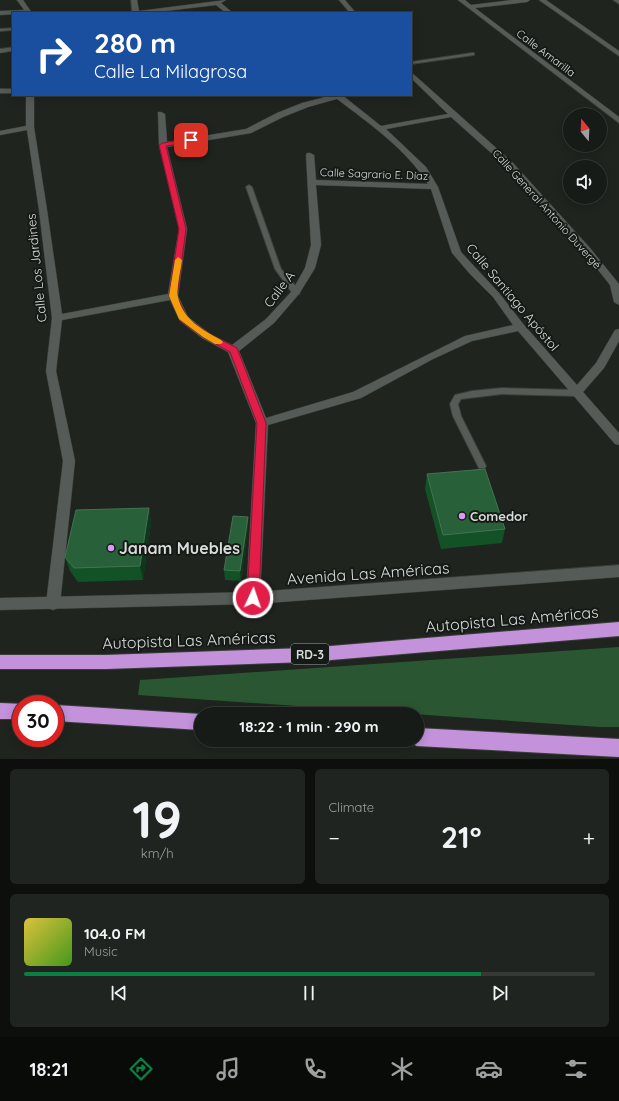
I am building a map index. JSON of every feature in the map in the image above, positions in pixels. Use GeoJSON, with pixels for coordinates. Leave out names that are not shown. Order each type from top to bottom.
{"type":"FeatureCollection","features":[{"type":"Feature","properties":{"kind":"highway","name":"Autopista Las Américas"},"geometry":{"type":"LineString","coordinates":[[0,662],[106,662],[307,655],[619,629]]}},
{"type":"Feature","properties":{"kind":"highway"},"geometry":{"type":"LineString","coordinates":[[0,711],[12,712]]}},
{"type":"Feature","properties":{"kind":"highway"},"geometry":{"type":"LineString","coordinates":[[64,714],[194,722]]}},
{"type":"Feature","properties":{"kind":"highway"},"geometry":{"type":"LineString","coordinates":[[424,737],[619,748]]}},
{"type":"Feature","properties":{"kind":"street"},"geometry":{"type":"LineString","coordinates":[[20,0],[28,12]]}},
{"type":"Feature","properties":{"kind":"street"},"geometry":{"type":"LineString","coordinates":[[134,0],[135,12]]}},
{"type":"Feature","properties":{"kind":"street"},"geometry":{"type":"LineString","coordinates":[[342,0],[352,12]]}},
{"type":"Feature","properties":{"kind":"street","name":"Calle Amarilla"},"geometry":{"type":"LineString","coordinates":[[461,0],[619,121]]}},
{"type":"Feature","properties":{"kind":"street"},"geometry":{"type":"LineString","coordinates":[[470,7],[527,0]]}},
{"type":"Feature","properties":{"kind":"street"},"geometry":{"type":"LineString","coordinates":[[542,0],[619,54]]}},
{"type":"Feature","properties":{"kind":"street"},"geometry":{"type":"LineString","coordinates":[[150,12],[164,11],[220,1],[229,12]]}},
{"type":"Feature","properties":{"kind":"street"},"geometry":{"type":"LineString","coordinates":[[0,13],[12,13]]}},
{"type":"Feature","properties":{"kind":"street"},"geometry":{"type":"LineString","coordinates":[[0,51],[12,50]]}},
{"type":"Feature","properties":{"kind":"street","name":"Calle General Antonio Duvergé"},"geometry":{"type":"LineString","coordinates":[[412,75],[453,115],[510,165],[617,285],[619,302]]}},
{"type":"Feature","properties":{"kind":"street","name":"Calle Los Jardines"},"geometry":{"type":"LineString","coordinates":[[30,96],[30,127],[43,210],[57,318],[51,371],[69,460],[53,604]]}},
{"type":"Feature","properties":{"kind":"street"},"geometry":{"type":"LineString","coordinates":[[163,145],[248,131],[280,115],[305,105],[338,96]]}},
{"type":"Feature","properties":{"kind":"street","name":"Calle Santiago Apóstol"},"geometry":{"type":"LineString","coordinates":[[338,96],[380,128],[423,169],[434,187],[457,253],[472,272],[496,295],[520,327],[619,441]]}},
{"type":"Feature","properties":{"kind":"street"},"geometry":{"type":"LineString","coordinates":[[161,114],[163,145],[183,229],[173,296],[184,319],[206,336],[234,350],[262,423],[253,598]]}},
{"type":"Feature","properties":{"kind":"street"},"geometry":{"type":"LineString","coordinates":[[380,128],[453,115]]}},
{"type":"Feature","properties":{"kind":"street"},"geometry":{"type":"LineString","coordinates":[[0,132],[30,127]]}},
{"type":"Feature","properties":{"kind":"street","name":"Calle A"},"geometry":{"type":"LineString","coordinates":[[234,350],[270,321],[296,292],[310,268],[316,245],[310,155]]}},
{"type":"Feature","properties":{"kind":"street","name":"Calle Sagrario E. Díaz"},"geometry":{"type":"LineString","coordinates":[[312,182],[434,187]]}},
{"type":"Feature","properties":{"kind":"street"},"geometry":{"type":"LineString","coordinates":[[57,318],[173,296]]}},
{"type":"Feature","properties":{"kind":"street"},"geometry":{"type":"LineString","coordinates":[[262,423],[357,395],[429,357],[469,338],[520,327]]}},
{"type":"Feature","properties":{"kind":"street"},"geometry":{"type":"LineString","coordinates":[[576,393],[600,364],[619,332]]}},
{"type":"Feature","properties":{"kind":"street","name":"Avenida Las Américas"},"geometry":{"type":"LineString","coordinates":[[0,604],[53,604],[253,598],[619,571]]}},
{"type":"Feature","properties":{"kind":"lane"},"geometry":{"type":"LineString","coordinates":[[0,30],[12,29]]}},
{"type":"Feature","properties":{"kind":"lane"},"geometry":{"type":"LineString","coordinates":[[412,63],[472,54]]}},
{"type":"Feature","properties":{"kind":"lane"},"geometry":{"type":"LineString","coordinates":[[0,91],[12,91]]}},
{"type":"Feature","properties":{"kind":"lane"},"geometry":{"type":"LineString","coordinates":[[249,187],[278,269],[296,292]]}},
{"type":"Feature","properties":{"kind":"lane"},"geometry":{"type":"LineString","coordinates":[[482,466],[457,416],[454,404],[458,397],[475,393],[536,391],[576,393]]}},
{"type":"Feature","properties":{"kind":"green space"},"geometry":{"type":"Polygon","coordinates":[[[619,647],[619,727],[424,715],[424,707],[311,707],[138,695],[140,680],[619,647]]]}},
{"type":"Feature","properties":{"kind":"building","name":"Comedor"},"geometry":{"type":"Polygon","coordinates":[[[485,469],[505,529],[443,535],[427,474],[485,469]]]}},
{"type":"Feature","properties":{"kind":"building","name":"Janam Muebles"},"geometry":{"type":"Polygon","coordinates":[[[149,508],[140,566],[74,568],[65,557],[76,510],[149,508]]]}},
{"type":"Feature","properties":{"kind":"building"},"geometry":{"type":"Polygon","coordinates":[[[233,516],[248,517],[240,571],[224,570],[233,516]]]}},
{"type":"Feature","properties":{"kind":"slow traffic"},"geometry":{"type":"LineString","coordinates":[[178,260],[173,296],[184,319],[206,336],[218,342]]}},
{"type":"Feature","properties":{"kind":"place","name":"Comedor"},"geometry":{"type":"Point","coordinates":[462,516]}},
{"type":"Feature","properties":{"kind":"place","name":"Janam Muebles"},"geometry":{"type":"Point","coordinates":[111,548]}},
{"type":"Feature","properties":{"kind":"route"},"geometry":{"type":"LineString","coordinates":[[191,140],[163,145],[183,229],[173,296],[184,319],[206,336],[234,350],[262,423],[253,598]]}}]}
